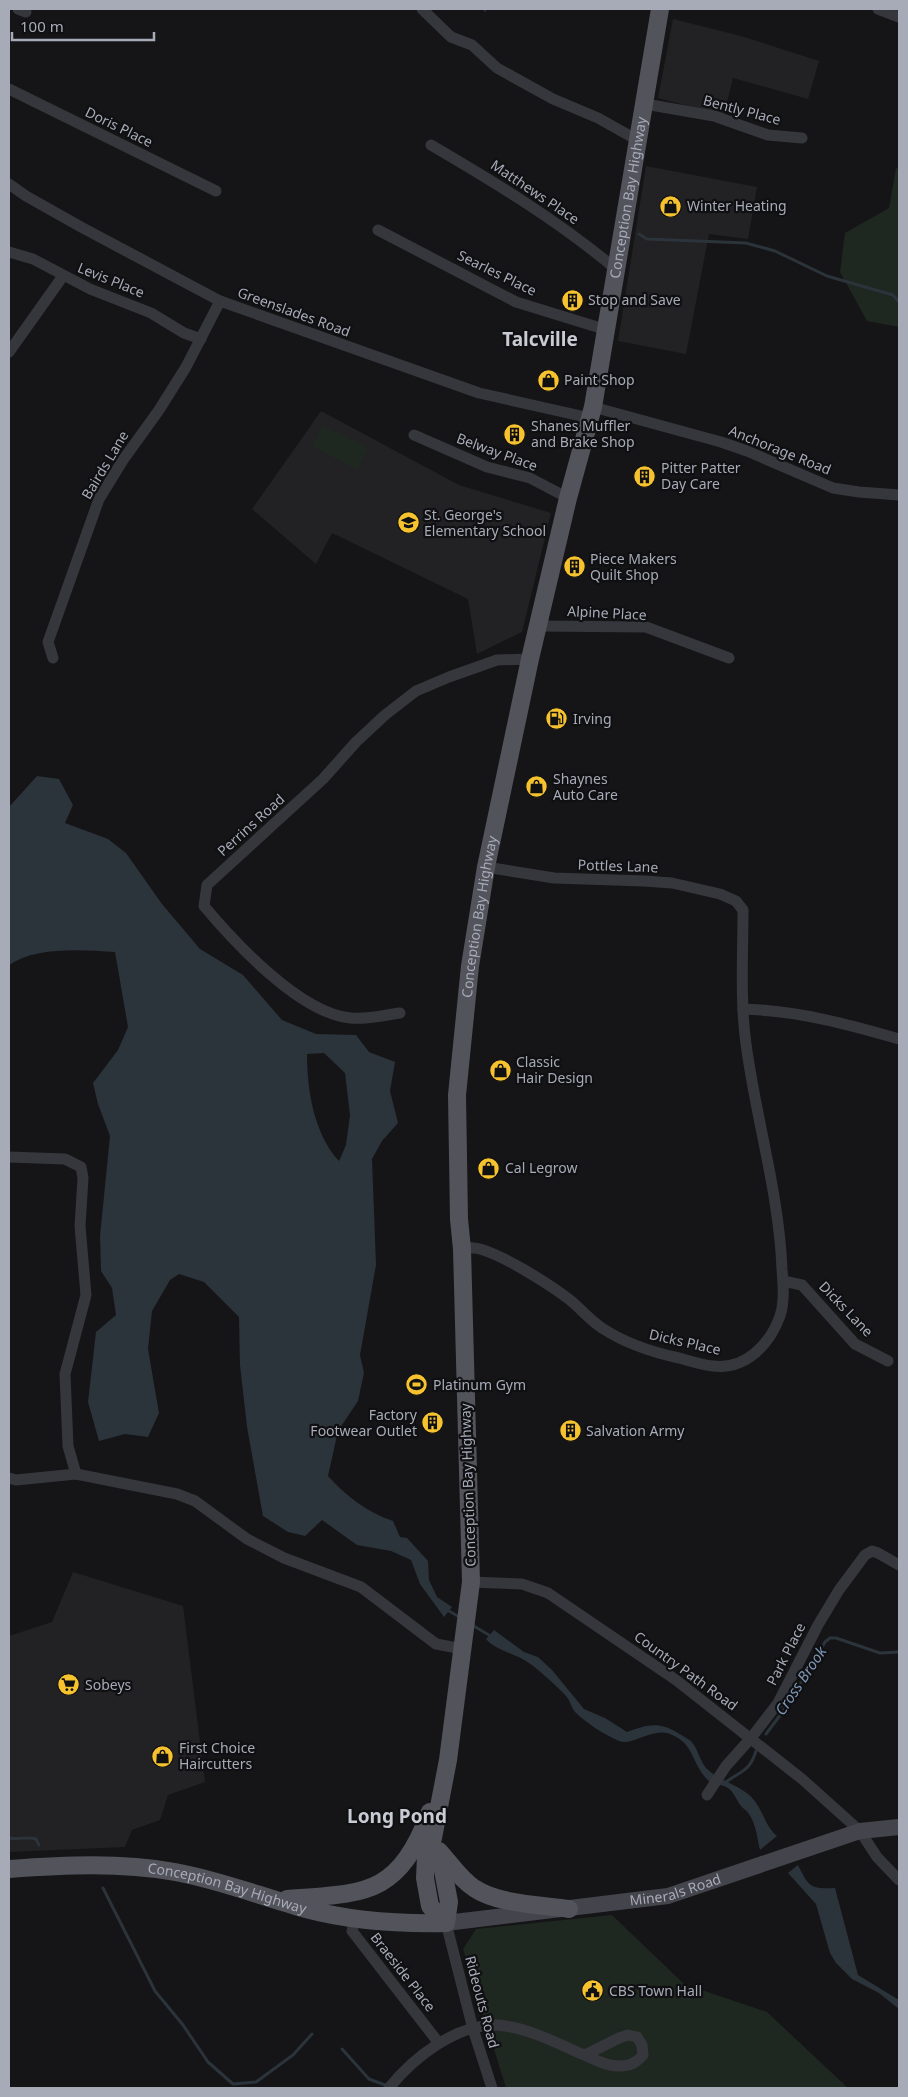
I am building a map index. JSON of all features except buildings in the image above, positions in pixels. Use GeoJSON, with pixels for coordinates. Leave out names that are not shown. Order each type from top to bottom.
{"type":"FeatureCollection","features":[{"type":"Feature","properties":{"kind":"main road","name":"Conception Bay Highway"},"geometry":{"type":"LineString","coordinates":[[9,1869],[84,1866],[142,1868],[192,1875],[308,1909],[354,1918],[446,1923],[450,1902],[443,1862],[436,1844],[471,1582],[462,1249],[459,1219],[458,1095],[469,975],[486,867],[530,659],[568,498],[591,413],[607,330],[660,9]]}},
{"type":"Feature","properties":{"kind":"main road"},"geometry":{"type":"LineString","coordinates":[[276,1899],[347,1894],[372,1888],[385,1880],[397,1870],[418,1842],[445,1772]]}},
{"type":"Feature","properties":{"kind":"main road"},"geometry":{"type":"LineString","coordinates":[[436,1844],[466,1882],[485,1894],[506,1900],[569,1909]]}},
{"type":"Feature","properties":{"kind":"street"},"geometry":{"type":"LineString","coordinates":[[422,9],[451,37],[472,45],[497,68],[553,99],[598,118],[639,140]]}},
{"type":"Feature","properties":{"kind":"street"},"geometry":{"type":"LineString","coordinates":[[878,9],[899,17]]}},
{"type":"Feature","properties":{"kind":"street","name":"Doris Place"},"geometry":{"type":"LineString","coordinates":[[9,89],[216,191]]}},
{"type":"Feature","properties":{"kind":"street","name":"Bently Place"},"geometry":{"type":"LineString","coordinates":[[645,104],[714,116],[768,135],[802,138]]}},
{"type":"Feature","properties":{"kind":"street","name":"Matthews Place"},"geometry":{"type":"LineString","coordinates":[[431,145],[513,194],[596,252],[617,270]]}},
{"type":"Feature","properties":{"kind":"street","name":"Greenslades Road"},"geometry":{"type":"LineString","coordinates":[[9,184],[26,196],[81,227],[220,302],[479,393],[591,413]]}},
{"type":"Feature","properties":{"kind":"street","name":"Searles Place"},"geometry":{"type":"LineString","coordinates":[[378,230],[516,302],[607,330]]}},
{"type":"Feature","properties":{"kind":"street","name":"Levis Place"},"geometry":{"type":"LineString","coordinates":[[9,252],[33,259],[90,289],[151,312],[184,333],[201,339]]}},
{"type":"Feature","properties":{"kind":"street"},"geometry":{"type":"LineString","coordinates":[[9,352],[63,276]]}},
{"type":"Feature","properties":{"kind":"street","name":"Bairds Lane"},"geometry":{"type":"LineString","coordinates":[[53,658],[48,642],[99,499],[123,460],[159,410],[201,339],[220,302]]}},
{"type":"Feature","properties":{"kind":"street","name":"Anchorage Road"},"geometry":{"type":"LineString","coordinates":[[591,413],[721,442],[747,451],[833,488],[899,495]]}},
{"type":"Feature","properties":{"kind":"street","name":"Belway Place"},"geometry":{"type":"LineString","coordinates":[[414,435],[487,467],[530,478],[568,498]]}},
{"type":"Feature","properties":{"kind":"street","name":"Alpine Place"},"geometry":{"type":"LineString","coordinates":[[538,626],[646,627],[729,658]]}},
{"type":"Feature","properties":{"kind":"street","name":"Perrins Road"},"geometry":{"type":"LineString","coordinates":[[400,1013],[350,1018],[323,1011],[292,992],[231,938],[204,906],[207,885],[323,779],[356,742],[385,715],[416,691],[497,660],[530,659]]}},
{"type":"Feature","properties":{"kind":"street","name":"Pottles Lane"},"geometry":{"type":"LineString","coordinates":[[486,867],[554,878],[644,880],[672,883],[720,894],[736,901],[743,910]]}},
{"type":"Feature","properties":{"kind":"street","name":"Dicks Place"},"geometry":{"type":"LineString","coordinates":[[462,1249],[474,1248],[482,1250],[523,1269],[569,1300],[603,1329],[649,1352],[714,1366],[725,1366],[748,1359],[768,1339],[775,1330],[782,1312],[781,1249],[772,1183],[750,1068],[743,1009],[743,910]]}},
{"type":"Feature","properties":{"kind":"street"},"geometry":{"type":"LineString","coordinates":[[743,1009],[766,1010],[830,1019],[899,1038]]}},
{"type":"Feature","properties":{"kind":"street"},"geometry":{"type":"LineString","coordinates":[[9,1157],[65,1159],[81,1167],[84,1178],[80,1226],[86,1295],[65,1374],[68,1446],[76,1474]]}},
{"type":"Feature","properties":{"kind":"street","name":"Dicks Lane"},"geometry":{"type":"LineString","coordinates":[[782,1281],[802,1285],[855,1344],[888,1360]]}},
{"type":"Feature","properties":{"kind":"street"},"geometry":{"type":"LineString","coordinates":[[9,1478],[16,1480],[76,1474],[177,1494],[195,1501],[247,1540],[284,1558],[361,1587],[436,1644],[463,1646]]}},
{"type":"Feature","properties":{"kind":"street","name":"Park Place"},"geometry":{"type":"LineString","coordinates":[[709,1792],[734,1756],[751,1738],[778,1703],[818,1625],[839,1590],[865,1554],[872,1551],[899,1565]]}},
{"type":"Feature","properties":{"kind":"street","name":"Country Path Road"},"geometry":{"type":"LineString","coordinates":[[471,1582],[522,1584],[548,1593],[676,1680],[802,1779],[860,1831],[877,1857],[899,1880]]}},
{"type":"Feature","properties":{"kind":"street","name":"Minerals Road"},"geometry":{"type":"LineString","coordinates":[[446,1923],[668,1896],[860,1831],[899,1827]]}},
{"type":"Feature","properties":{"kind":"street","name":"Braeside Place"},"geometry":{"type":"LineString","coordinates":[[354,1918],[352,1931],[438,2042]]}},
{"type":"Feature","properties":{"kind":"street","name":"Rideouts Road"},"geometry":{"type":"LineString","coordinates":[[446,1923],[473,2029],[492,2088]]}},
{"type":"Feature","properties":{"kind":"street"},"geometry":{"type":"LineString","coordinates":[[388,2088],[438,2042],[473,2029],[497,2025],[524,2031],[585,2055]]}},
{"type":"Feature","properties":{"kind":"shaded area"},"geometry":{"type":"Polygon","coordinates":[[[673,19],[741,36],[819,61],[808,99],[733,78],[724,115],[658,98],[673,19]]]}},
{"type":"Feature","properties":{"kind":"shaded area"},"geometry":{"type":"Polygon","coordinates":[[[646,166],[757,187],[748,239],[709,234],[686,354],[618,341],[646,166]]]}},
{"type":"Feature","properties":{"kind":"shaded area"},"geometry":{"type":"Polygon","coordinates":[[[896,168],[899,169],[899,327],[867,321],[840,272],[845,233],[889,208],[896,168]]]}},
{"type":"Feature","properties":{"kind":"shaded area","name":"St. George's Elementary School"},"geometry":{"type":"Polygon","coordinates":[[[321,411],[459,485],[551,513],[522,632],[477,654],[468,599],[332,533],[316,564],[252,509],[321,411]]]}},
{"type":"Feature","properties":{"kind":"shaded area"},"geometry":{"type":"Polygon","coordinates":[[[322,425],[368,448],[357,470],[312,447],[322,425]]]}},
{"type":"Feature","properties":{"kind":"shaded area"},"geometry":{"type":"Polygon","coordinates":[[[37,776],[59,779],[73,805],[65,823],[108,839],[126,853],[162,904],[200,949],[243,975],[282,1020],[316,1034],[356,1035],[369,1052],[395,1062],[390,1091],[398,1123],[382,1141],[372,1159],[376,1265],[360,1355],[364,1373],[358,1401],[338,1431],[328,1476],[358,1503],[393,1521],[400,1537],[407,1538],[428,1561],[429,1580],[437,1597],[452,1607],[444,1617],[420,1584],[411,1560],[391,1551],[357,1545],[322,1520],[305,1536],[288,1532],[263,1516],[247,1427],[240,1365],[239,1317],[204,1282],[179,1274],[170,1280],[152,1311],[148,1349],[159,1413],[148,1437],[125,1434],[99,1441],[88,1402],[96,1332],[116,1315],[112,1288],[101,1271],[100,1236],[110,1136],[98,1104],[93,1083],[118,1050],[128,1027],[115,952],[74,950],[46,952],[20,959],[9,965],[9,807],[37,776]],[[324,1053],[307,1054],[308,1082],[318,1125],[330,1150],[339,1161],[346,1145],[350,1115],[345,1073],[324,1053]]]}},
{"type":"Feature","properties":{"kind":"shaded area"},"geometry":{"type":"Polygon","coordinates":[[[73,1572],[183,1606],[205,1782],[168,1795],[160,1820],[132,1830],[125,1847],[9,1852],[9,1636],[52,1622],[73,1572]]]}},
{"type":"Feature","properties":{"kind":"shaded area"},"geometry":{"type":"Polygon","coordinates":[[[494,1630],[524,1652],[538,1657],[552,1670],[584,1709],[605,1718],[627,1732],[652,1725],[671,1729],[691,1741],[706,1768],[754,1800],[770,1828],[777,1836],[760,1850],[755,1827],[748,1813],[730,1790],[711,1782],[705,1777],[691,1752],[682,1741],[661,1732],[624,1742],[602,1732],[575,1712],[569,1699],[533,1666],[490,1643],[486,1639],[494,1630]]]}},
{"type":"Feature","properties":{"kind":"shaded area"},"geometry":{"type":"Polygon","coordinates":[[[798,1865],[811,1885],[820,1888],[835,1888],[858,1975],[899,2000],[899,2009],[879,1993],[852,1979],[836,1963],[830,1953],[816,1904],[788,1873],[798,1865]]]}},
{"type":"Feature","properties":{"kind":"shaded area"},"geometry":{"type":"Polygon","coordinates":[[[612,1915],[684,1984],[767,2012],[848,2088],[506,2088],[463,1949],[476,1929],[612,1915]]]}},
{"type":"Feature","properties":{"kind":"waterway"},"geometry":{"type":"LineString","coordinates":[[639,234],[647,239],[746,243],[775,251],[827,276],[893,295],[899,302]]}},
{"type":"Feature","properties":{"kind":"waterway"},"geometry":{"type":"LineString","coordinates":[[449,1611],[461,1618]]}},
{"type":"Feature","properties":{"kind":"waterway"},"geometry":{"type":"LineString","coordinates":[[472,1625],[489,1635]]}},
{"type":"Feature","properties":{"kind":"waterway","name":"Cross Brook"},"geometry":{"type":"LineString","coordinates":[[766,1734],[787,1706],[825,1642],[830,1638],[836,1638],[880,1653],[899,1652]]}},
{"type":"Feature","properties":{"kind":"waterway","name":"Cross Brook"},"geometry":{"type":"LineString","coordinates":[[726,1782],[748,1767],[756,1751]]}},
{"type":"Feature","properties":{"kind":"waterway"},"geometry":{"type":"LineString","coordinates":[[9,1838],[33,1838],[36,1839],[39,1845]]}},
{"type":"Feature","properties":{"kind":"waterway"},"geometry":{"type":"LineString","coordinates":[[103,1888],[155,1991],[183,2025],[208,2062],[233,2084],[256,2082],[293,2055],[312,2034]]}},
{"type":"Feature","properties":{"kind":"waterway"},"geometry":{"type":"LineString","coordinates":[[342,2049],[369,2079],[385,2085]]}},
{"type":"Feature","properties":{"kind":"place","name":"Winter Heating"},"geometry":{"type":"Point","coordinates":[671,206]}},
{"type":"Feature","properties":{"kind":"place","name":"Stop and Save"},"geometry":{"type":"Point","coordinates":[572,300]}},
{"type":"Feature","properties":{"kind":"place","name":"Paint Shop"},"geometry":{"type":"Point","coordinates":[548,380]}},
{"type":"Feature","properties":{"kind":"place","name":"Shanes Muffler and Brake Shop"},"geometry":{"type":"Point","coordinates":[515,434]}},
{"type":"Feature","properties":{"kind":"place","name":"Pitter Patter Day Care"},"geometry":{"type":"Point","coordinates":[645,476]}},
{"type":"Feature","properties":{"kind":"place","name":"St. George's Elementary School"},"geometry":{"type":"Point","coordinates":[408,523]}},
{"type":"Feature","properties":{"kind":"place","name":"Piece Makers Quilt Shop"},"geometry":{"type":"Point","coordinates":[574,567]}},
{"type":"Feature","properties":{"kind":"place","name":"Irving"},"geometry":{"type":"Point","coordinates":[557,719]}},
{"type":"Feature","properties":{"kind":"place","name":"Shaynes Auto Care"},"geometry":{"type":"Point","coordinates":[537,787]}},
{"type":"Feature","properties":{"kind":"place","name":"Classic Hair Design"},"geometry":{"type":"Point","coordinates":[500,1070]}},
{"type":"Feature","properties":{"kind":"place","name":"Cal Legrow"},"geometry":{"type":"Point","coordinates":[489,1168]}},
{"type":"Feature","properties":{"kind":"place","name":"Platinum Gym"},"geometry":{"type":"Point","coordinates":[417,1385]}},
{"type":"Feature","properties":{"kind":"place","name":"Factory Footwear Outlet"},"geometry":{"type":"Point","coordinates":[433,1423]}},
{"type":"Feature","properties":{"kind":"place","name":"Salvation Army"},"geometry":{"type":"Point","coordinates":[570,1431]}},
{"type":"Feature","properties":{"kind":"place","name":"Sobeys"},"geometry":{"type":"Point","coordinates":[69,1685]}},
{"type":"Feature","properties":{"kind":"place","name":"First Choice Haircutters"},"geometry":{"type":"Point","coordinates":[163,1756]}},
{"type":"Feature","properties":{"kind":"place","name":"CBS Town Hall"},"geometry":{"type":"Point","coordinates":[593,1991]}},
{"type":"Feature","properties":{"kind":"district","name":"Talcville"},"geometry":{"type":"Point","coordinates":[540,339]}},
{"type":"Feature","properties":{"kind":"district","name":"Long Pond"},"geometry":{"type":"Point","coordinates":[397,1816]}}]}
